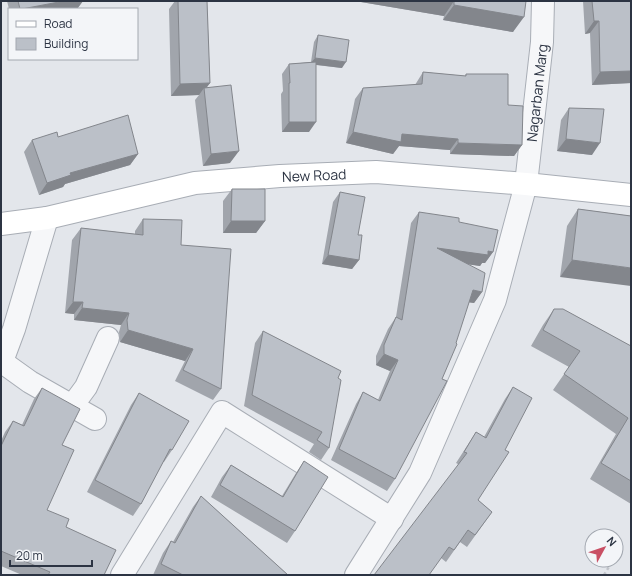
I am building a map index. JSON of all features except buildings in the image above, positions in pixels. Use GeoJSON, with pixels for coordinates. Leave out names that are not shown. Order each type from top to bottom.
{"type":"FeatureCollection","features":[{"type":"Feature","properties":{"kind":"street","name":"Nagarban Marg"},"geometry":{"type":"LineString","coordinates":[[356,575],[420,473],[495,300],[526,184],[542,42],[543,1]]}},
{"type":"Feature","properties":{"kind":"street","name":"New Road"},"geometry":{"type":"LineString","coordinates":[[1,224],[46,218],[195,183],[239,179],[376,172],[526,184],[631,196]]}},
{"type":"Feature","properties":{"kind":"street"},"geometry":{"type":"LineString","coordinates":[[46,218],[14,329],[1,363],[30,382],[95,419]]}},
{"type":"Feature","properties":{"kind":"street"},"geometry":{"type":"LineString","coordinates":[[72,406],[86,387],[108,338]]}},
{"type":"Feature","properties":{"kind":"street"},"geometry":{"type":"LineString","coordinates":[[122,575],[222,412],[392,519]]}}]}
